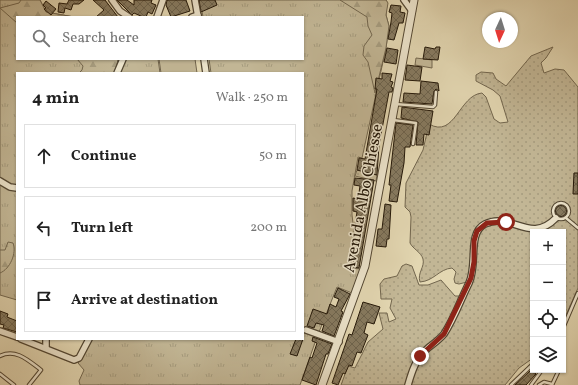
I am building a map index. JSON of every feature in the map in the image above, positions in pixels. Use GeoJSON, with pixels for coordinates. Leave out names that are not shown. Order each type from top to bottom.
{"type":"FeatureCollection","features":[{"type":"Feature","properties":{"kind":"street"},"geometry":{"type":"LineString","coordinates":[[112,0],[120,11],[128,16]]}},
{"type":"Feature","properties":{"kind":"street"},"geometry":{"type":"LineString","coordinates":[[157,16],[162,0]]}},
{"type":"Feature","properties":{"kind":"street"},"geometry":{"type":"LineString","coordinates":[[195,0],[196,16]]}},
{"type":"Feature","properties":{"kind":"street"},"geometry":{"type":"LineString","coordinates":[[404,0],[412,11]]}},
{"type":"Feature","properties":{"kind":"street","name":"Avenida Albo Chiesse"},"geometry":{"type":"LineString","coordinates":[[322,385],[339,342],[365,266],[414,0]]}},
{"type":"Feature","properties":{"kind":"street"},"geometry":{"type":"LineString","coordinates":[[117,72],[123,60]]}},
{"type":"Feature","properties":{"kind":"street"},"geometry":{"type":"LineString","coordinates":[[204,60],[206,72]]}},
{"type":"Feature","properties":{"kind":"street"},"geometry":{"type":"LineString","coordinates":[[0,181],[10,187],[16,188]]}},
{"type":"Feature","properties":{"kind":"street"},"geometry":{"type":"LineString","coordinates":[[408,385],[416,361],[444,334],[471,278],[474,262],[474,241],[479,228],[484,224],[497,221],[535,230],[547,226],[556,218]]}},
{"type":"Feature","properties":{"kind":"street"},"geometry":{"type":"LineString","coordinates":[[306,330],[339,342]]}},
{"type":"Feature","properties":{"kind":"street"},"geometry":{"type":"LineString","coordinates":[[0,331],[16,337]]}},
{"type":"Feature","properties":{"kind":"street"},"geometry":{"type":"LineString","coordinates":[[24,340],[75,360],[79,358],[88,340]]}},
{"type":"Feature","properties":{"kind":"street"},"geometry":{"type":"LineString","coordinates":[[46,340],[46,348]]}},
{"type":"Feature","properties":{"kind":"lane"},"geometry":{"type":"LineString","coordinates":[[395,104],[433,107],[435,105],[436,92]]}},
{"type":"Feature","properties":{"kind":"lane"},"geometry":{"type":"LineString","coordinates":[[392,120],[416,123],[413,144]]}},
{"type":"Feature","properties":{"kind":"lane"},"geometry":{"type":"LineString","coordinates":[[562,203],[568,208],[569,213],[566,218],[561,220],[552,214],[553,208],[556,204],[562,203]]}},
{"type":"Feature","properties":{"kind":"lane"},"geometry":{"type":"LineString","coordinates":[[566,218],[578,228]]}},
{"type":"Feature","properties":{"kind":"lane"},"geometry":{"type":"LineString","coordinates":[[566,321],[578,293]]}},
{"type":"Feature","properties":{"kind":"lane"},"geometry":{"type":"LineString","coordinates":[[0,356],[9,353],[17,354],[41,370],[29,385]]}},
{"type":"Feature","properties":{"kind":"lane"},"geometry":{"type":"LineString","coordinates":[[512,385],[530,367]]}},
{"type":"Feature","properties":{"kind":"lane"},"geometry":{"type":"LineString","coordinates":[[532,385],[540,373]]}},
{"type":"Feature","properties":{"kind":"lane"},"geometry":{"type":"LineString","coordinates":[[539,385],[544,382],[552,384],[558,373]]}},
{"type":"Feature","properties":{"kind":"lane"},"geometry":{"type":"LineString","coordinates":[[0,374],[14,385]]}},
{"type":"Feature","properties":{"kind":"green space"},"geometry":{"type":"Polygon","coordinates":[[[0,0],[40,0],[46,12],[68,16],[16,16],[16,60],[158,60],[160,72],[16,72],[16,300],[0,295],[0,0]]]}},
{"type":"Feature","properties":{"kind":"green space"},"geometry":{"type":"Polygon","coordinates":[[[21,0],[40,0],[46,12],[68,16],[16,16],[16,22],[0,8],[19,3],[21,0]]]}},
{"type":"Feature","properties":{"kind":"green space"},"geometry":{"type":"Polygon","coordinates":[[[200,0],[386,0],[386,15],[389,26],[386,48],[362,158],[358,157],[352,191],[354,231],[351,268],[361,269],[352,293],[337,287],[300,385],[80,385],[79,381],[84,370],[78,363],[91,340],[304,340],[304,72],[211,72],[209,60],[304,60],[304,16],[203,16],[200,0]]]}},
{"type":"Feature","properties":{"kind":"green space"},"geometry":{"type":"Polygon","coordinates":[[[340,0],[386,0],[388,3],[386,15],[389,26],[386,48],[375,93],[368,62],[363,55],[364,46],[372,35],[368,26],[367,17],[340,0]]]}},
{"type":"Feature","properties":{"kind":"green space"},"geometry":{"type":"Polygon","coordinates":[[[553,47],[541,63],[544,73],[555,69],[564,70],[578,87],[578,288],[566,315],[566,229],[530,229],[530,360],[519,368],[505,385],[341,385],[348,366],[355,368],[368,342],[383,329],[379,313],[387,313],[389,322],[396,319],[390,308],[392,299],[381,299],[380,284],[384,279],[397,276],[402,266],[406,264],[412,266],[419,285],[428,285],[441,280],[455,296],[461,296],[467,282],[459,284],[455,283],[454,279],[456,272],[452,268],[443,270],[429,280],[420,282],[419,276],[423,265],[423,259],[421,254],[410,243],[411,217],[410,212],[405,207],[406,183],[423,150],[429,124],[438,127],[445,126],[474,96],[482,93],[486,97],[494,119],[500,123],[508,122],[500,96],[493,90],[476,81],[476,75],[481,72],[493,73],[496,79],[506,86],[531,56],[553,47]]]}},
{"type":"Feature","properties":{"kind":"green space"},"geometry":{"type":"Polygon","coordinates":[[[416,58],[432,60],[432,68],[415,65],[416,58]]]}},
{"type":"Feature","properties":{"kind":"green space"},"geometry":{"type":"Polygon","coordinates":[[[78,60],[118,60],[115,72],[80,72],[83,66],[78,60]]]}},
{"type":"Feature","properties":{"kind":"green space"},"geometry":{"type":"Polygon","coordinates":[[[159,60],[195,60],[197,72],[161,72],[159,60]]]}},
{"type":"Feature","properties":{"kind":"green space"},"geometry":{"type":"Polygon","coordinates":[[[357,170],[377,175],[376,181],[355,176],[357,170]]]}},
{"type":"Feature","properties":{"kind":"green space"},"geometry":{"type":"Polygon","coordinates":[[[8,242],[13,243],[14,247],[12,260],[7,268],[0,273],[0,250],[5,250],[8,242]]]}},
{"type":"Feature","properties":{"kind":"building"},"geometry":{"type":"Polygon","coordinates":[[[69,0],[84,0],[79,4],[73,4],[71,10],[65,8],[64,13],[58,12],[59,3],[67,4],[69,0]]]}},
{"type":"Feature","properties":{"kind":"building"},"geometry":{"type":"Polygon","coordinates":[[[93,0],[105,0],[117,16],[97,16],[104,10],[93,0]]]}},
{"type":"Feature","properties":{"kind":"building"},"geometry":{"type":"Polygon","coordinates":[[[117,0],[127,0],[134,5],[134,0],[152,0],[151,3],[156,5],[152,14],[148,12],[146,16],[141,16],[134,13],[132,15],[117,0]]]}},
{"type":"Feature","properties":{"kind":"building"},"geometry":{"type":"Polygon","coordinates":[[[167,0],[186,0],[190,11],[171,16],[166,5],[167,0]]]}},
{"type":"Feature","properties":{"kind":"building"},"geometry":{"type":"Polygon","coordinates":[[[199,0],[215,0],[217,5],[201,12],[199,0]]]}},
{"type":"Feature","properties":{"kind":"building"},"geometry":{"type":"Polygon","coordinates":[[[46,1],[56,9],[51,15],[44,9],[46,8],[43,5],[46,1]]]}},
{"type":"Feature","properties":{"kind":"building"},"geometry":{"type":"Polygon","coordinates":[[[391,5],[401,6],[400,12],[405,13],[403,23],[399,23],[394,40],[388,39],[392,13],[389,12],[391,5]]]}},
{"type":"Feature","properties":{"kind":"building"},"geometry":{"type":"Polygon","coordinates":[[[425,47],[435,49],[436,47],[440,47],[438,60],[423,59],[425,47]]]}},
{"type":"Feature","properties":{"kind":"building"},"geometry":{"type":"Polygon","coordinates":[[[387,48],[398,50],[396,64],[384,62],[387,48]]]}},
{"type":"Feature","properties":{"kind":"building"},"geometry":{"type":"Polygon","coordinates":[[[407,65],[422,67],[420,81],[405,80],[407,65]]]}},
{"type":"Feature","properties":{"kind":"building"},"geometry":{"type":"Polygon","coordinates":[[[382,73],[392,74],[390,81],[393,82],[391,87],[393,88],[392,92],[389,92],[379,145],[377,175],[357,170],[359,158],[365,159],[377,89],[375,89],[376,78],[382,79],[382,73]]]}},
{"type":"Feature","properties":{"kind":"building"},"geometry":{"type":"Polygon","coordinates":[[[421,81],[438,83],[439,91],[436,89],[434,91],[432,104],[403,102],[404,93],[420,94],[421,81]]]}},
{"type":"Feature","properties":{"kind":"building"},"geometry":{"type":"Polygon","coordinates":[[[402,107],[433,111],[429,135],[424,134],[423,145],[416,145],[418,122],[401,118],[402,107]]]}},
{"type":"Feature","properties":{"kind":"building"},"geometry":{"type":"Polygon","coordinates":[[[396,123],[413,125],[410,147],[405,147],[404,163],[397,202],[389,201],[391,185],[389,185],[396,123]]]}},
{"type":"Feature","properties":{"kind":"building"},"geometry":{"type":"Polygon","coordinates":[[[574,173],[578,173],[578,194],[573,194],[574,173]]]}},
{"type":"Feature","properties":{"kind":"building"},"geometry":{"type":"Polygon","coordinates":[[[355,178],[374,180],[359,268],[353,267],[355,242],[358,242],[360,231],[354,230],[357,212],[353,211],[353,198],[358,199],[360,186],[354,185],[355,178]]]}},
{"type":"Feature","properties":{"kind":"building"},"geometry":{"type":"Polygon","coordinates":[[[385,204],[391,205],[389,239],[387,239],[386,247],[376,246],[378,229],[382,229],[385,204]]]}},
{"type":"Feature","properties":{"kind":"building"},"geometry":{"type":"Polygon","coordinates":[[[561,205],[565,207],[567,211],[565,215],[561,217],[557,215],[555,211],[557,207],[561,205]]]}},
{"type":"Feature","properties":{"kind":"building"},"geometry":{"type":"Polygon","coordinates":[[[338,288],[350,294],[341,311],[343,312],[334,336],[322,331],[324,325],[316,323],[314,328],[307,326],[313,309],[327,314],[330,304],[336,307],[339,299],[334,297],[338,288]]]}},
{"type":"Feature","properties":{"kind":"building"},"geometry":{"type":"Polygon","coordinates":[[[363,302],[380,307],[374,324],[367,322],[364,333],[368,335],[361,353],[357,352],[352,366],[349,365],[345,374],[343,373],[338,385],[332,383],[349,334],[352,335],[363,302]]]}},
{"type":"Feature","properties":{"kind":"building"},"geometry":{"type":"Polygon","coordinates":[[[0,311],[8,314],[7,317],[16,321],[16,332],[3,328],[4,325],[0,324],[0,311]]]}},
{"type":"Feature","properties":{"kind":"building"},"geometry":{"type":"Polygon","coordinates":[[[313,337],[332,344],[328,354],[326,354],[316,385],[302,380],[310,357],[312,358],[317,343],[312,341],[313,337]]]}},
{"type":"Feature","properties":{"kind":"building"},"geometry":{"type":"Polygon","coordinates":[[[296,340],[303,340],[297,356],[290,354],[296,340]]]}},
{"type":"Feature","properties":{"kind":"building"},"geometry":{"type":"Polygon","coordinates":[[[530,371],[530,373],[536,374],[526,385],[515,385],[530,371]]]}},
{"type":"Feature","properties":{"kind":"route"},"geometry":{"type":"LineString","coordinates":[[420,356],[444,334],[471,278],[474,270],[473,247],[477,231],[487,223],[497,221],[506,222]]}}]}
